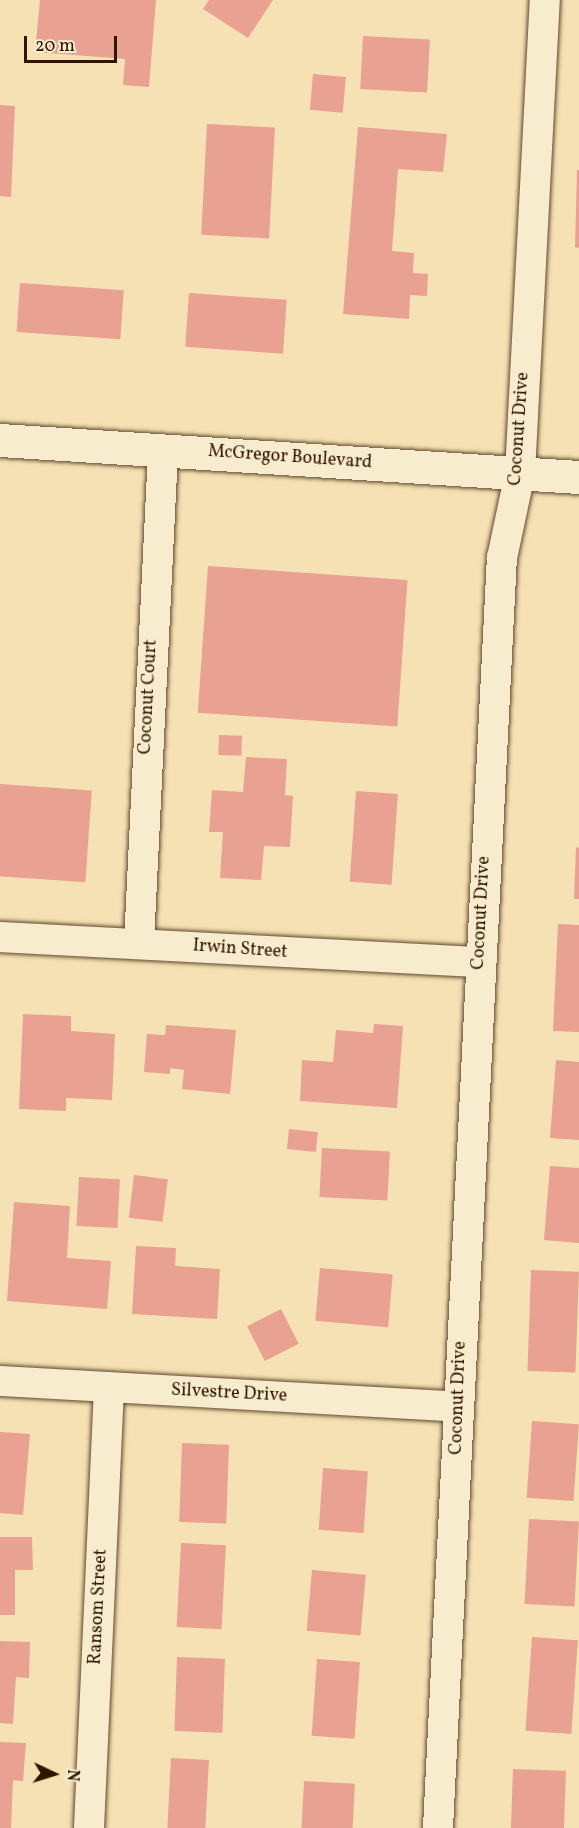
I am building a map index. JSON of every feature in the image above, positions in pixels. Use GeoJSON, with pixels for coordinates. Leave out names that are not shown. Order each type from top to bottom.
{"type":"FeatureCollection","features":[{"type":"Feature","properties":{"kind":"main road","name":"McGregor Boulevard"},"geometry":{"type":"LineString","coordinates":[[0,440],[579,477]]}},
{"type":"Feature","properties":{"kind":"street","name":"Coconut Drive"},"geometry":{"type":"LineString","coordinates":[[438,1828],[502,558],[520,473],[545,0]]}},
{"type":"Feature","properties":{"kind":"street","name":"Coconut Court"},"geometry":{"type":"LineString","coordinates":[[139,943],[163,450]]}},
{"type":"Feature","properties":{"kind":"street","name":"Irwin Street"},"geometry":{"type":"LineString","coordinates":[[0,937],[480,963]]}},
{"type":"Feature","properties":{"kind":"street","name":"Silvestre Drive"},"geometry":{"type":"LineString","coordinates":[[0,1381],[458,1407]]}},
{"type":"Feature","properties":{"kind":"street","name":"Ransom Street"},"geometry":{"type":"LineString","coordinates":[[89,1828],[109,1387]]}},
{"type":"Feature","properties":{"kind":"building"},"geometry":{"type":"Polygon","coordinates":[[[40,0],[156,0],[149,87],[123,85],[125,59],[35,52],[40,0]]]}},
{"type":"Feature","properties":{"kind":"building"},"geometry":{"type":"Polygon","coordinates":[[[209,0],[273,0],[248,38],[203,9],[209,0]]]}},
{"type":"Feature","properties":{"kind":"building"},"geometry":{"type":"Polygon","coordinates":[[[363,36],[430,40],[427,92],[360,89],[363,36]]]}},
{"type":"Feature","properties":{"kind":"building"},"geometry":{"type":"Polygon","coordinates":[[[313,74],[346,77],[343,113],[310,110],[313,74]]]}},
{"type":"Feature","properties":{"kind":"building"},"geometry":{"type":"Polygon","coordinates":[[[0,105],[15,106],[11,197],[0,196],[0,105]]]}},
{"type":"Feature","properties":{"kind":"building"},"geometry":{"type":"Polygon","coordinates":[[[207,124],[275,128],[269,238],[201,235],[207,124]]]}},
{"type":"Feature","properties":{"kind":"building"},"geometry":{"type":"Polygon","coordinates":[[[358,127],[447,134],[443,172],[398,169],[392,251],[414,253],[413,273],[428,274],[427,296],[410,295],[409,319],[343,314],[358,127]]]}},
{"type":"Feature","properties":{"kind":"building"},"geometry":{"type":"Polygon","coordinates":[[[577,170],[579,170],[579,248],[575,247],[577,170]]]}},
{"type":"Feature","properties":{"kind":"building"},"geometry":{"type":"Polygon","coordinates":[[[20,283],[124,290],[120,339],[17,332],[20,283]]]}},
{"type":"Feature","properties":{"kind":"building"},"geometry":{"type":"Polygon","coordinates":[[[189,293],[287,300],[283,354],[185,347],[189,293]]]}},
{"type":"Feature","properties":{"kind":"building"},"geometry":{"type":"Polygon","coordinates":[[[208,566],[408,580],[397,727],[198,713],[208,566]]]}},
{"type":"Feature","properties":{"kind":"building"},"geometry":{"type":"Polygon","coordinates":[[[219,735],[242,736],[241,756],[218,755],[219,735]]]}},
{"type":"Feature","properties":{"kind":"building"},"geometry":{"type":"Polygon","coordinates":[[[246,757],[287,759],[285,795],[293,796],[290,847],[264,846],[261,880],[220,878],[223,832],[209,832],[212,790],[243,792],[246,757]]]}},
{"type":"Feature","properties":{"kind":"building"},"geometry":{"type":"Polygon","coordinates":[[[0,784],[92,790],[85,882],[0,876],[0,784]]]}},
{"type":"Feature","properties":{"kind":"building"},"geometry":{"type":"Polygon","coordinates":[[[356,791],[398,794],[392,885],[350,882],[356,791]]]}},
{"type":"Feature","properties":{"kind":"building"},"geometry":{"type":"Polygon","coordinates":[[[576,847],[579,848],[579,899],[574,899],[576,847]]]}},
{"type":"Feature","properties":{"kind":"building"},"geometry":{"type":"Polygon","coordinates":[[[558,924],[579,925],[579,1032],[553,1031],[558,924]]]}},
{"type":"Feature","properties":{"kind":"building"},"geometry":{"type":"Polygon","coordinates":[[[23,1014],[71,1016],[71,1031],[115,1034],[112,1100],[66,1098],[66,1111],[19,1109],[23,1014]]]}},
{"type":"Feature","properties":{"kind":"building"},"geometry":{"type":"Polygon","coordinates":[[[374,1024],[403,1026],[397,1108],[300,1101],[302,1060],[333,1062],[336,1030],[373,1033],[374,1024]]]}},
{"type":"Feature","properties":{"kind":"building"},"geometry":{"type":"Polygon","coordinates":[[[166,1025],[236,1030],[230,1094],[182,1089],[184,1070],[170,1068],[170,1074],[144,1072],[147,1034],[165,1035],[166,1025]]]}},
{"type":"Feature","properties":{"kind":"building"},"geometry":{"type":"Polygon","coordinates":[[[556,1060],[579,1062],[579,1140],[550,1138],[556,1060]]]}},
{"type":"Feature","properties":{"kind":"building"},"geometry":{"type":"Polygon","coordinates":[[[289,1129],[318,1132],[316,1152],[287,1149],[289,1129]]]}},
{"type":"Feature","properties":{"kind":"building"},"geometry":{"type":"Polygon","coordinates":[[[322,1148],[390,1152],[387,1200],[319,1197],[322,1148]]]}},
{"type":"Feature","properties":{"kind":"building"},"geometry":{"type":"Polygon","coordinates":[[[550,1166],[579,1168],[579,1243],[544,1240],[550,1166]]]}},
{"type":"Feature","properties":{"kind":"building"},"geometry":{"type":"Polygon","coordinates":[[[134,1175],[168,1179],[163,1222],[129,1218],[134,1175]]]}},
{"type":"Feature","properties":{"kind":"building"},"geometry":{"type":"Polygon","coordinates":[[[79,1177],[120,1179],[117,1228],[76,1226],[79,1177]]]}},
{"type":"Feature","properties":{"kind":"building"},"geometry":{"type":"Polygon","coordinates":[[[14,1202],[70,1206],[67,1258],[111,1261],[107,1309],[7,1301],[14,1202]]]}},
{"type":"Feature","properties":{"kind":"building"},"geometry":{"type":"Polygon","coordinates":[[[136,1246],[176,1248],[175,1266],[220,1269],[217,1319],[132,1314],[136,1246]]]}},
{"type":"Feature","properties":{"kind":"building"},"geometry":{"type":"Polygon","coordinates":[[[320,1268],[393,1274],[388,1327],[315,1321],[320,1268]]]}},
{"type":"Feature","properties":{"kind":"building"},"geometry":{"type":"Polygon","coordinates":[[[531,1270],[579,1272],[575,1373],[527,1371],[531,1270]]]}},
{"type":"Feature","properties":{"kind":"building"},"geometry":{"type":"Polygon","coordinates":[[[281,1309],[299,1344],[265,1361],[247,1326],[281,1309]]]}},
{"type":"Feature","properties":{"kind":"building"},"geometry":{"type":"Polygon","coordinates":[[[532,1421],[579,1424],[574,1501],[527,1498],[532,1421]]]}},
{"type":"Feature","properties":{"kind":"building"},"geometry":{"type":"Polygon","coordinates":[[[0,1432],[30,1434],[23,1515],[0,1513],[0,1432]]]}},
{"type":"Feature","properties":{"kind":"building"},"geometry":{"type":"Polygon","coordinates":[[[182,1443],[229,1445],[226,1524],[179,1522],[182,1443]]]}},
{"type":"Feature","properties":{"kind":"building"},"geometry":{"type":"Polygon","coordinates":[[[323,1468],[368,1471],[364,1533],[319,1530],[323,1468]]]}},
{"type":"Feature","properties":{"kind":"building"},"geometry":{"type":"Polygon","coordinates":[[[529,1519],[579,1522],[574,1607],[525,1604],[529,1519]]]}},
{"type":"Feature","properties":{"kind":"building"},"geometry":{"type":"Polygon","coordinates":[[[0,1537],[32,1537],[33,1570],[15,1570],[15,1615],[0,1615],[0,1537]]]}},
{"type":"Feature","properties":{"kind":"building"},"geometry":{"type":"Polygon","coordinates":[[[181,1543],[226,1545],[222,1629],[177,1627],[181,1543]]]}},
{"type":"Feature","properties":{"kind":"building"},"geometry":{"type":"Polygon","coordinates":[[[312,1570],[366,1575],[360,1635],[307,1631],[312,1570]]]}},
{"type":"Feature","properties":{"kind":"building"},"geometry":{"type":"Polygon","coordinates":[[[532,1637],[578,1640],[571,1734],[525,1731],[532,1637]]]}},
{"type":"Feature","properties":{"kind":"building"},"geometry":{"type":"Polygon","coordinates":[[[0,1641],[30,1642],[29,1678],[16,1677],[13,1724],[0,1723],[0,1641]]]}},
{"type":"Feature","properties":{"kind":"building"},"geometry":{"type":"Polygon","coordinates":[[[177,1657],[225,1659],[222,1733],[174,1731],[177,1657]]]}},
{"type":"Feature","properties":{"kind":"building"},"geometry":{"type":"Polygon","coordinates":[[[317,1659],[360,1662],[355,1739],[312,1736],[317,1659]]]}},
{"type":"Feature","properties":{"kind":"building"},"geometry":{"type":"Polygon","coordinates":[[[0,1742],[26,1743],[23,1781],[13,1780],[11,1828],[0,1828],[0,1742]]]}},
{"type":"Feature","properties":{"kind":"building"},"geometry":{"type":"Polygon","coordinates":[[[171,1758],[209,1760],[205,1828],[167,1828],[171,1758]]]}},
{"type":"Feature","properties":{"kind":"building"},"geometry":{"type":"Polygon","coordinates":[[[513,1769],[566,1771],[564,1828],[511,1828],[513,1769]]]}},
{"type":"Feature","properties":{"kind":"building"},"geometry":{"type":"Polygon","coordinates":[[[304,1781],[355,1784],[353,1828],[302,1828],[304,1781]]]}}]}
